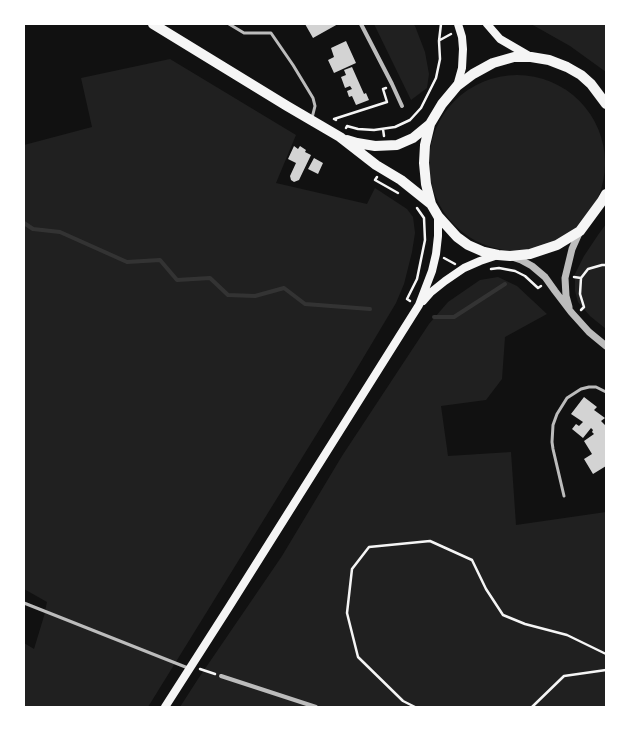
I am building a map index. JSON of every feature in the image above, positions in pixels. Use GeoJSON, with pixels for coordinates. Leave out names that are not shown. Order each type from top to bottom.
{"type":"FeatureCollection","features":[{"type":"Feature","properties":{"kind":"highway"},"geometry":{"type":"LineString","coordinates":[[153,24],[340,137],[362,155],[401,180],[431,204]]}},
{"type":"Feature","properties":{"kind":"highway"},"geometry":{"type":"LineString","coordinates":[[605,198],[580,231],[557,245],[530,254],[510,256],[498,255],[484,252],[468,245],[438,216],[431,204],[426,184],[424,164],[425,145],[430,124],[442,104],[457,86],[473,74],[493,63],[514,57],[531,57],[549,60],[567,67],[581,75],[606,94]]}},
{"type":"Feature","properties":{"kind":"highway"},"geometry":{"type":"LineString","coordinates":[[591,84],[606,104]]}},
{"type":"Feature","properties":{"kind":"highway"},"geometry":{"type":"LineString","coordinates":[[340,137],[357,143],[375,146],[398,145],[413,138],[430,124]]}},
{"type":"Feature","properties":{"kind":"main road"},"geometry":{"type":"LineString","coordinates":[[457,86],[462,68],[463,49],[462,36],[458,24]]}},
{"type":"Feature","properties":{"kind":"main road"},"geometry":{"type":"LineString","coordinates":[[487,24],[500,39],[531,57]]}},
{"type":"Feature","properties":{"kind":"main road"},"geometry":{"type":"LineString","coordinates":[[165,707],[338,435],[418,305],[432,271],[436,254],[438,216]]}},
{"type":"Feature","properties":{"kind":"main road"},"geometry":{"type":"LineString","coordinates":[[418,305],[430,293],[464,268],[498,255]]}},
{"type":"Feature","properties":{"kind":"street"},"geometry":{"type":"LineString","coordinates":[[361,24],[402,106]]}},
{"type":"Feature","properties":{"kind":"street"},"geometry":{"type":"LineString","coordinates":[[573,314],[566,296],[565,278],[572,249],[580,231]]}},
{"type":"Feature","properties":{"kind":"street"},"geometry":{"type":"LineString","coordinates":[[510,256],[532,266],[546,277],[573,314],[589,332],[606,346]]}},
{"type":"Feature","properties":{"kind":"street"},"geometry":{"type":"LineString","coordinates":[[221,676],[316,707]]}},
{"type":"Feature","properties":{"kind":"lane"},"geometry":{"type":"LineString","coordinates":[[229,24],[244,33],[271,33],[314,98],[315,106],[312,121]]}},
{"type":"Feature","properties":{"kind":"lane"},"geometry":{"type":"LineString","coordinates":[[564,496],[552,442],[557,414],[567,398],[581,389],[596,387],[606,392]]}},
{"type":"Feature","properties":{"kind":"lane"},"geometry":{"type":"LineString","coordinates":[[24,603],[190,668]]}},
{"type":"Feature","properties":{"kind":"path"},"geometry":{"type":"LineString","coordinates":[[340,137],[347,126],[374,130],[395,127],[410,120],[421,108],[436,78],[440,59],[439,41],[441,24]]}},
{"type":"Feature","properties":{"kind":"path"},"geometry":{"type":"LineString","coordinates":[[340,123],[334,119],[387,102],[383,89],[392,84]]}},
{"type":"Feature","properties":{"kind":"path"},"geometry":{"type":"LineString","coordinates":[[382,129],[385,146]]}},
{"type":"Feature","properties":{"kind":"path"},"geometry":{"type":"LineString","coordinates":[[382,168],[375,180],[400,194]]}},
{"type":"Feature","properties":{"kind":"path"},"geometry":{"type":"LineString","coordinates":[[416,206],[424,218],[425,240],[417,279],[407,299],[418,305]]}},
{"type":"Feature","properties":{"kind":"path"},"geometry":{"type":"LineString","coordinates":[[442,257],[464,268]]}},
{"type":"Feature","properties":{"kind":"path"},"geometry":{"type":"LineString","coordinates":[[573,314],[584,307],[580,294],[581,278],[588,270],[602,265],[606,266]]}},
{"type":"Feature","properties":{"kind":"path"},"geometry":{"type":"LineString","coordinates":[[488,269],[499,268],[515,271],[525,276],[538,288],[548,281]]}},
{"type":"Feature","properties":{"kind":"path"},"geometry":{"type":"LineString","coordinates":[[415,707],[403,701],[358,657],[347,613],[352,569],[369,547],[430,541],[472,560],[486,589],[503,615],[525,624],[567,635],[606,654]]}},
{"type":"Feature","properties":{"kind":"path"},"geometry":{"type":"LineString","coordinates":[[190,668],[221,676]]}},
{"type":"Feature","properties":{"kind":"path"},"geometry":{"type":"LineString","coordinates":[[532,707],[564,676],[606,670]]}},
{"type":"Feature","properties":{"kind":"shaded area"},"geometry":{"type":"Polygon","coordinates":[[[374,24],[413,24],[415,26],[425,52],[429,74],[427,88],[411,100],[374,24]]]}},
{"type":"Feature","properties":{"kind":"shaded area"},"geometry":{"type":"Polygon","coordinates":[[[531,24],[606,24],[606,72],[570,46],[531,24]]]}},
{"type":"Feature","properties":{"kind":"shaded area"},"geometry":{"type":"Polygon","coordinates":[[[170,59],[296,135],[276,183],[367,204],[375,188],[407,209],[413,217],[415,233],[412,252],[404,284],[396,303],[148,707],[24,707],[24,643],[34,649],[47,602],[24,589],[24,145],[92,127],[81,78],[170,59]]]}},
{"type":"Feature","properties":{"kind":"shaded area"},"geometry":{"type":"Polygon","coordinates":[[[508,75],[526,75],[543,79],[558,85],[573,95],[585,107],[595,122],[601,137],[605,154],[605,172],[601,189],[595,204],[585,219],[573,231],[558,241],[543,247],[526,251],[508,251],[491,247],[476,241],[461,231],[449,219],[439,204],[433,189],[429,172],[429,154],[433,137],[439,122],[449,107],[461,95],[476,85],[491,79],[508,75]]]}},
{"type":"Feature","properties":{"kind":"shaded area"},"geometry":{"type":"Polygon","coordinates":[[[606,224],[606,329],[590,316],[578,302],[575,291],[575,274],[584,256],[606,224]]]}},
{"type":"Feature","properties":{"kind":"shaded area"},"geometry":{"type":"Polygon","coordinates":[[[498,277],[517,286],[547,314],[505,337],[502,379],[486,400],[441,406],[448,456],[511,452],[516,525],[606,512],[606,707],[180,707],[282,556],[342,456],[429,324],[448,302],[480,280],[498,277]]]}},
{"type":"Feature","properties":{"kind":"building"},"geometry":{"type":"Polygon","coordinates":[[[305,24],[338,24],[313,38],[305,24]]]}},
{"type":"Feature","properties":{"kind":"building"},"geometry":{"type":"Polygon","coordinates":[[[346,41],[356,63],[334,73],[328,60],[334,57],[331,48],[346,41]]]}},
{"type":"Feature","properties":{"kind":"building"},"geometry":{"type":"Polygon","coordinates":[[[352,67],[364,94],[366,93],[369,100],[356,105],[352,96],[349,97],[347,91],[352,89],[350,86],[345,88],[341,77],[346,75],[344,70],[352,67]]]}},
{"type":"Feature","properties":{"kind":"building"},"geometry":{"type":"Polygon","coordinates":[[[294,146],[298,149],[300,146],[306,150],[305,152],[311,155],[299,180],[294,182],[291,180],[290,176],[296,163],[288,159],[294,146]]]}},
{"type":"Feature","properties":{"kind":"building"},"geometry":{"type":"Polygon","coordinates":[[[314,158],[323,163],[318,174],[308,169],[314,158]]]}},
{"type":"Feature","properties":{"kind":"building"},"geometry":{"type":"Polygon","coordinates":[[[584,397],[597,407],[594,410],[605,418],[601,421],[606,426],[606,466],[593,474],[584,459],[592,454],[584,441],[594,434],[592,432],[593,430],[591,428],[583,438],[572,429],[576,424],[579,426],[583,422],[571,414],[584,397]]]}},
{"type":"Feature","properties":{"kind":"waterway"},"geometry":{"type":"LineString","coordinates":[[24,223],[33,229],[60,232],[127,262],[160,260],[177,280],[210,278],[228,295],[255,296],[284,288],[305,304],[370,309]]}},
{"type":"Feature","properties":{"kind":"waterway"},"geometry":{"type":"LineString","coordinates":[[434,317],[454,317],[505,284]]}}]}
